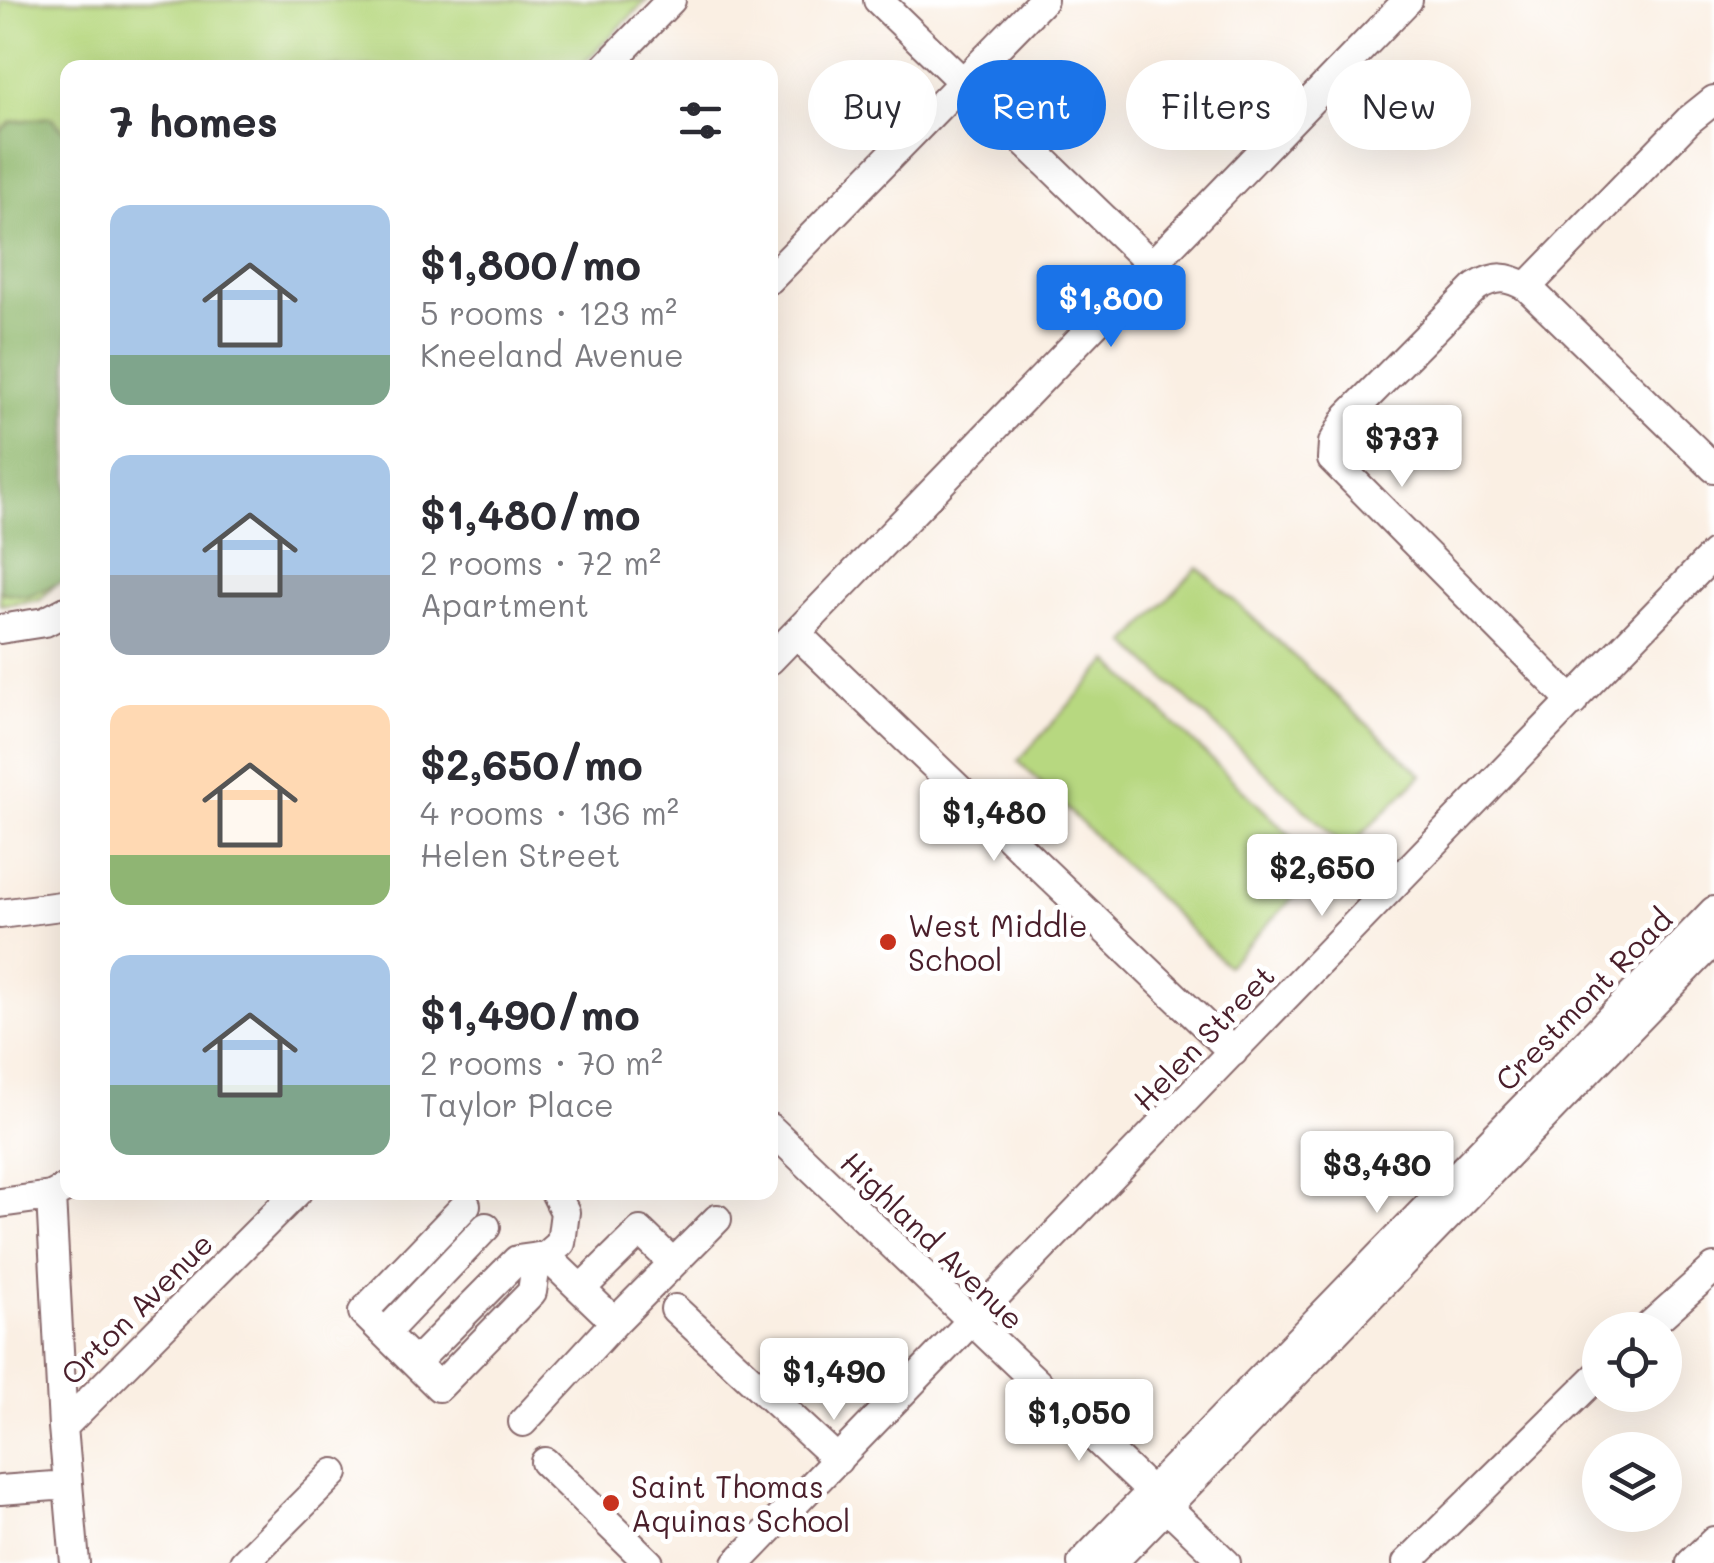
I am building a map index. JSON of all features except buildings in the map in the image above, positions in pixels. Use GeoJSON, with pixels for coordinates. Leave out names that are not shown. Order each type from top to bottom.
{"type":"FeatureCollection","features":[{"type":"Feature","properties":{"kind":"street"},"geometry":{"type":"LineString","coordinates":[[613,60],[671,0]]}},
{"type":"Feature","properties":{"kind":"street"},"geometry":{"type":"LineString","coordinates":[[878,0],[957,75]]}},
{"type":"Feature","properties":{"kind":"street"},"geometry":{"type":"LineString","coordinates":[[985,60],[1043,0]]}},
{"type":"Feature","properties":{"kind":"street"},"geometry":{"type":"LineString","coordinates":[[778,652],[1408,0]]}},
{"type":"Feature","properties":{"kind":"street"},"geometry":{"type":"LineString","coordinates":[[778,271],[957,89]]}},
{"type":"Feature","properties":{"kind":"street"},"geometry":{"type":"LineString","coordinates":[[1527,287],[1689,120],[1714,100]]}},
{"type":"Feature","properties":{"kind":"street"},"geometry":{"type":"LineString","coordinates":[[1033,150],[1152,266]]}},
{"type":"Feature","properties":{"kind":"street"},"geometry":{"type":"LineString","coordinates":[[1573,702],[1332,459],[1330,450],[1348,416],[1476,286],[1508,277],[1527,287],[1714,468]]}},
{"type":"Feature","properties":{"kind":"street","name":"Helen Street"},"geometry":{"type":"LineString","coordinates":[[737,1563],[1714,554]]}},
{"type":"Feature","properties":{"kind":"street"},"geometry":{"type":"LineString","coordinates":[[0,629],[45,622],[60,614]]}},
{"type":"Feature","properties":{"kind":"street"},"geometry":{"type":"LineString","coordinates":[[796,633],[1233,1052]]}},
{"type":"Feature","properties":{"kind":"street"},"geometry":{"type":"LineString","coordinates":[[0,914],[60,906]]}},
{"type":"Feature","properties":{"kind":"street","name":"Crestmont Road"},"geometry":{"type":"LineString","coordinates":[[1082,1563],[1159,1499],[1542,1103],[1714,910]]}},
{"type":"Feature","properties":{"kind":"street","name":"Crestmont Road"},"geometry":{"type":"LineString","coordinates":[[1542,1103],[1714,941]]}},
{"type":"Feature","properties":{"kind":"street","name":"Highland Avenue"},"geometry":{"type":"LineString","coordinates":[[778,1136],[1226,1563]]}},
{"type":"Feature","properties":{"kind":"street"},"geometry":{"type":"LineString","coordinates":[[0,1203],[59,1192],[63,1427],[75,1563]]}},
{"type":"Feature","properties":{"kind":"street","name":"Orton Avenue"},"geometry":{"type":"LineString","coordinates":[[63,1427],[289,1200]]}},
{"type":"Feature","properties":{"kind":"street"},"geometry":{"type":"LineString","coordinates":[[459,1200],[363,1312],[439,1387],[532,1292],[534,1258]]}},
{"type":"Feature","properties":{"kind":"street"},"geometry":{"type":"LineString","coordinates":[[461,1200],[486,1227],[581,1290],[615,1322]]}},
{"type":"Feature","properties":{"kind":"street"},"geometry":{"type":"LineString","coordinates":[[416,1362],[534,1258],[561,1243],[566,1212],[559,1200]]}},
{"type":"Feature","properties":{"kind":"street"},"geometry":{"type":"LineString","coordinates":[[524,1422],[717,1219]]}},
{"type":"Feature","properties":{"kind":"street"},"geometry":{"type":"LineString","coordinates":[[385,1333],[486,1227]]}},
{"type":"Feature","properties":{"kind":"street"},"geometry":{"type":"LineString","coordinates":[[581,1290],[640,1230],[673,1263]]}},
{"type":"Feature","properties":{"kind":"street"},"geometry":{"type":"LineString","coordinates":[[1664,1312],[1714,1268]]}},
{"type":"Feature","properties":{"kind":"street"},"geometry":{"type":"LineString","coordinates":[[675,1310],[838,1460]]}},
{"type":"Feature","properties":{"kind":"street"},"geometry":{"type":"LineString","coordinates":[[1407,1563],[1582,1390]]}},
{"type":"Feature","properties":{"kind":"street"},"geometry":{"type":"LineString","coordinates":[[545,1462],[650,1563]]}},
{"type":"Feature","properties":{"kind":"street"},"geometry":{"type":"LineString","coordinates":[[244,1563],[334,1473]]}},
{"type":"Feature","properties":{"kind":"street"},"geometry":{"type":"LineString","coordinates":[[0,1490],[68,1485]]}},
{"type":"Feature","properties":{"kind":"street","name":"Crestmont Road"},"geometry":{"type":"LineString","coordinates":[[1112,1563],[1159,1499]]}},
{"type":"Feature","properties":{"kind":"street"},"geometry":{"type":"LineString","coordinates":[[1691,1563],[1714,1540]]}},
{"type":"Feature","properties":{"kind":"green space"},"geometry":{"type":"Polygon","coordinates":[[[0,0],[647,0],[587,60],[60,60],[60,580],[40,600],[0,605],[0,0]]]}},
{"type":"Feature","properties":{"kind":"green space"},"geometry":{"type":"Polygon","coordinates":[[[50,117],[60,126],[60,583],[28,596],[0,592],[0,131],[11,122],[50,117]]]}},
{"type":"Feature","properties":{"kind":"green space"},"geometry":{"type":"Polygon","coordinates":[[[1198,567],[1422,775],[1347,849],[1127,643],[1198,567]]]}},
{"type":"Feature","properties":{"kind":"green space"},"geometry":{"type":"Polygon","coordinates":[[[1109,661],[1323,867],[1227,966],[1018,761],[1109,661]]]}},
{"type":"Feature","properties":{"kind":"place","name":"West Middle School"},"geometry":{"type":"Point","coordinates":[888,942]}},
{"type":"Feature","properties":{"kind":"place","name":"Saint Thomas Aquinas School"},"geometry":{"type":"Point","coordinates":[611,1503]}}]}
